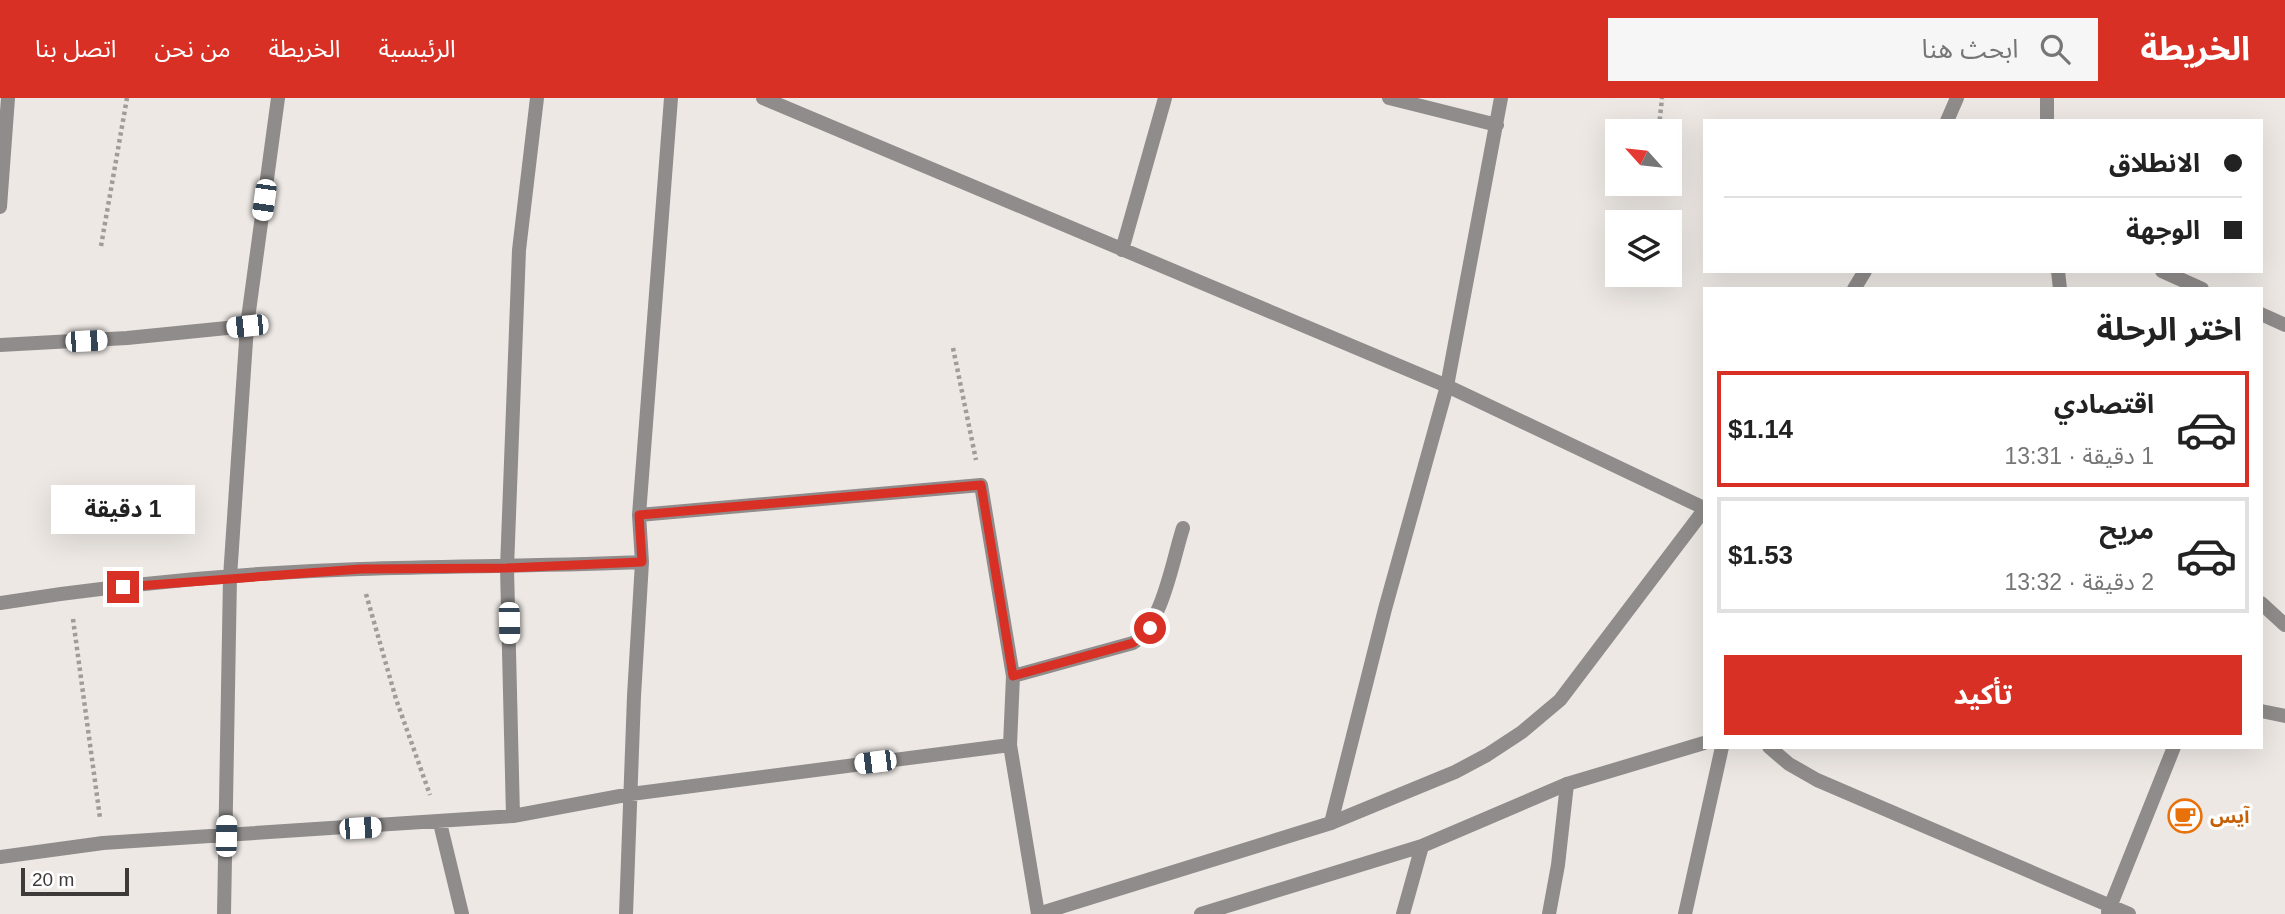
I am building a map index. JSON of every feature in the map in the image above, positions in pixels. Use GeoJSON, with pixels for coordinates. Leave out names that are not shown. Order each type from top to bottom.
{"type":"FeatureCollection","features":[{"type":"Feature","properties":{"kind":"street"},"geometry":{"type":"LineString","coordinates":[[0,207],[8,98]]}},
{"type":"Feature","properties":{"kind":"street"},"geometry":{"type":"LineString","coordinates":[[224,914],[230,577],[247,326],[278,98]]}},
{"type":"Feature","properties":{"kind":"street"},"geometry":{"type":"LineString","coordinates":[[513,816],[507,568],[519,250],[537,98]]}},
{"type":"Feature","properties":{"kind":"street"},"geometry":{"type":"LineString","coordinates":[[626,914],[642,562],[639,515],[671,98]]}},
{"type":"Feature","properties":{"kind":"street"},"geometry":{"type":"LineString","coordinates":[[763,98],[1447,386],[1703,509]]}},
{"type":"Feature","properties":{"kind":"street"},"geometry":{"type":"LineString","coordinates":[[1122,250],[1165,98]]}},
{"type":"Feature","properties":{"kind":"street"},"geometry":{"type":"LineString","coordinates":[[1389,98],[1497,125]]}},
{"type":"Feature","properties":{"kind":"street"},"geometry":{"type":"LineString","coordinates":[[1331,823],[1385,609],[1447,386],[1501,98]]}},
{"type":"Feature","properties":{"kind":"street"},"geometry":{"type":"LineString","coordinates":[[1948,119],[1957,98]]}},
{"type":"Feature","properties":{"kind":"street"},"geometry":{"type":"LineString","coordinates":[[2047,119],[2048,98]]}},
{"type":"Feature","properties":{"kind":"street"},"geometry":{"type":"LineString","coordinates":[[2166,273],[2198,287]]}},
{"type":"Feature","properties":{"kind":"street"},"geometry":{"type":"LineString","coordinates":[[2263,315],[2285,325]]}},
{"type":"Feature","properties":{"kind":"street"},"geometry":{"type":"LineString","coordinates":[[0,345],[127,338],[247,326]]}},
{"type":"Feature","properties":{"kind":"street"},"geometry":{"type":"LineString","coordinates":[[639,515],[981,485],[1013,676],[1010,745],[1038,914],[1331,823],[1455,772],[1522,732],[1560,700],[1703,510]]}},
{"type":"Feature","properties":{"kind":"street"},"geometry":{"type":"LineString","coordinates":[[1013,676],[1133,643],[1145,636],[1157,613],[1183,528]]}},
{"type":"Feature","properties":{"kind":"street"},"geometry":{"type":"LineString","coordinates":[[0,603],[70,592],[230,577],[361,569],[507,568],[642,562]]}},
{"type":"Feature","properties":{"kind":"street"},"geometry":{"type":"LineString","coordinates":[[2263,605],[2285,625]]}},
{"type":"Feature","properties":{"kind":"street"},"geometry":{"type":"LineString","coordinates":[[2263,711],[2285,716]]}},
{"type":"Feature","properties":{"kind":"street"},"geometry":{"type":"LineString","coordinates":[[1201,914],[1422,846],[1567,784],[1703,743]]}},
{"type":"Feature","properties":{"kind":"street"},"geometry":{"type":"LineString","coordinates":[[0,857],[103,844],[513,816],[631,794],[1010,745]]}},
{"type":"Feature","properties":{"kind":"street"},"geometry":{"type":"LineString","coordinates":[[1685,914],[1722,749]]}},
{"type":"Feature","properties":{"kind":"street"},"geometry":{"type":"LineString","coordinates":[[1771,749],[1779,757],[1817,780],[2109,910],[2129,914]]}},
{"type":"Feature","properties":{"kind":"street"},"geometry":{"type":"LineString","coordinates":[[2109,910],[2173,749]]}},
{"type":"Feature","properties":{"kind":"street"},"geometry":{"type":"LineString","coordinates":[[1549,914],[1558,865],[1567,784]]}},
{"type":"Feature","properties":{"kind":"street"},"geometry":{"type":"LineString","coordinates":[[440,822],[462,914]]}},
{"type":"Feature","properties":{"kind":"street"},"geometry":{"type":"LineString","coordinates":[[1403,914],[1422,846]]}},
{"type":"Feature","properties":{"kind":"path"},"geometry":{"type":"LineString","coordinates":[[101,246],[127,98]]}},
{"type":"Feature","properties":{"kind":"path"},"geometry":{"type":"LineString","coordinates":[[1660,119],[1662,98]]}},
{"type":"Feature","properties":{"kind":"path"},"geometry":{"type":"LineString","coordinates":[[953,348],[981,485]]}},
{"type":"Feature","properties":{"kind":"path"},"geometry":{"type":"LineString","coordinates":[[361,569],[373,623],[396,699],[440,822]]}},
{"type":"Feature","properties":{"kind":"path"},"geometry":{"type":"LineString","coordinates":[[70,592],[103,844]]}},
{"type":"Feature","properties":{"kind":"place","name":"آيس"},"geometry":{"type":"Point","coordinates":[2185,816]}},
{"type":"Feature","properties":{"kind":"route"},"geometry":{"type":"LineString","coordinates":[[123,587],[361,569],[507,568],[642,562],[639,515],[981,485],[1013,676],[1133,643],[1145,636],[1150,628]]}}]}
